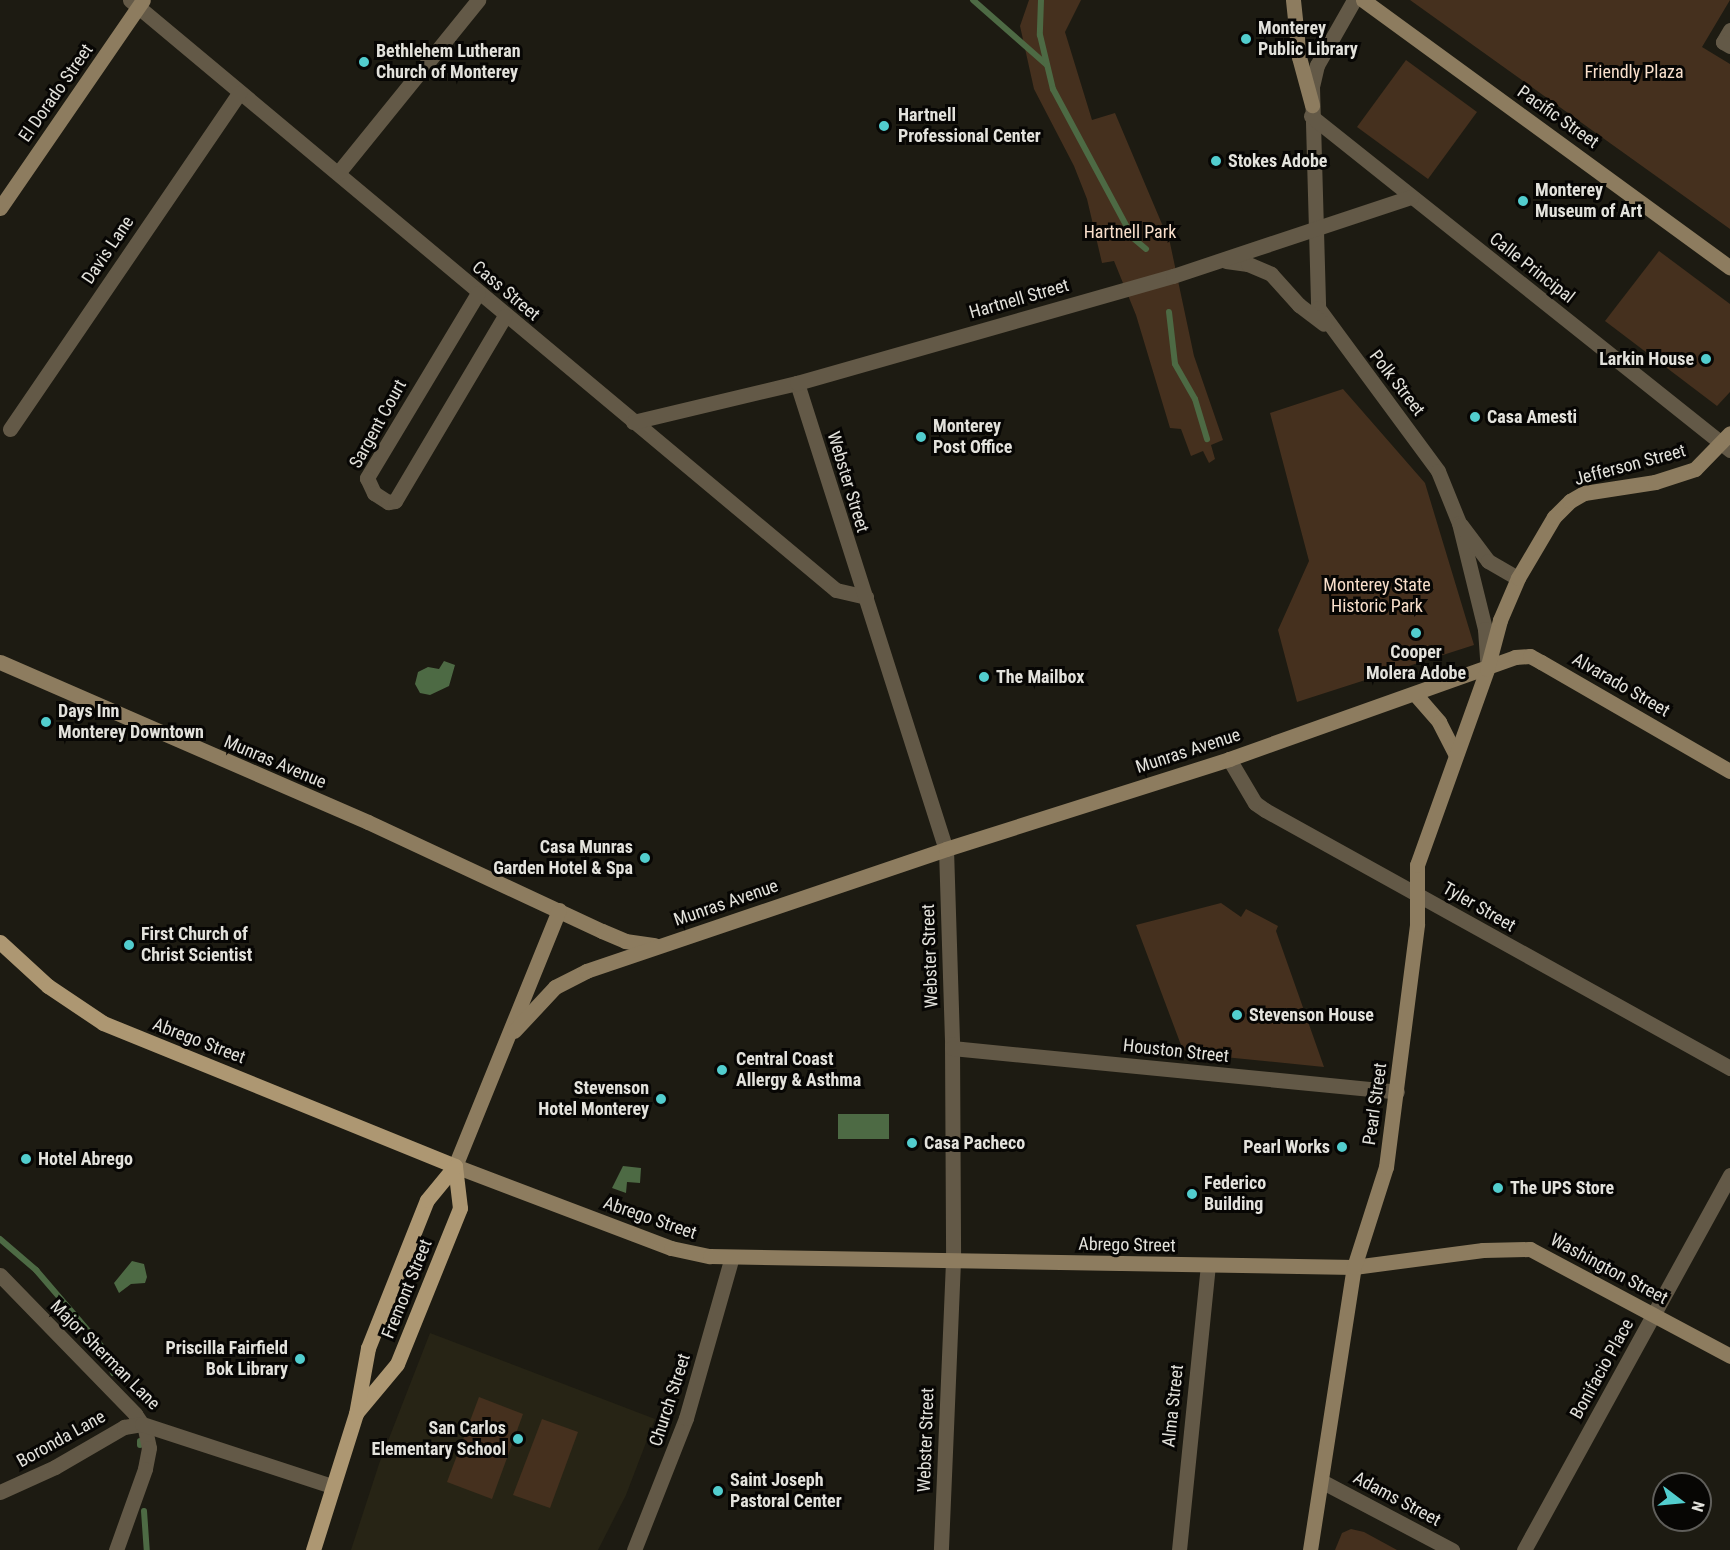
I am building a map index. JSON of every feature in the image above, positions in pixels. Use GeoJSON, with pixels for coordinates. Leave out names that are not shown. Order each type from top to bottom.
{"type":"FeatureCollection","features":[{"type":"Feature","properties":{"kind":"main road","name":"Abrego Street"},"geometry":{"type":"LineString","coordinates":[[0,942],[48,986],[103,1023],[455,1166]]}},
{"type":"Feature","properties":{"kind":"main road","name":"Fremont Street"},"geometry":{"type":"LineString","coordinates":[[313,1550],[356,1414],[368,1348],[376,1326],[427,1200],[455,1166]]}},
{"type":"Feature","properties":{"kind":"main road","name":"Fremont Street"},"geometry":{"type":"LineString","coordinates":[[356,1414],[397,1364],[460,1208],[455,1166]]}},
{"type":"Feature","properties":{"kind":"street"},"geometry":{"type":"LineString","coordinates":[[338,173],[478,0]]}},
{"type":"Feature","properties":{"kind":"street"},"geometry":{"type":"LineString","coordinates":[[1293,0],[1299,57],[1311,111]]}},
{"type":"Feature","properties":{"kind":"street","name":"Polk Street"},"geometry":{"type":"LineString","coordinates":[[1354,0],[1317,65],[1311,111],[1313,230],[1318,308],[1329,327],[1425,449],[1459,523],[1485,629],[1487,669]]}},
{"type":"Feature","properties":{"kind":"street","name":"Pacific Street"},"geometry":{"type":"LineString","coordinates":[[1363,0],[1730,268]]}},
{"type":"Feature","properties":{"kind":"street","name":"Cass Street"},"geometry":{"type":"LineString","coordinates":[[138,2],[239,93],[338,173],[505,316],[836,590],[866,597]]}},
{"type":"Feature","properties":{"kind":"street","name":"El Dorado Street"},"geometry":{"type":"LineString","coordinates":[[0,208],[138,2]]}},
{"type":"Feature","properties":{"kind":"street","name":"Davis Lane"},"geometry":{"type":"LineString","coordinates":[[10,429],[239,93]]}},
{"type":"Feature","properties":{"kind":"street","name":"Calle Principal"},"geometry":{"type":"LineString","coordinates":[[1311,111],[1412,197],[1727,442]]}},
{"type":"Feature","properties":{"kind":"street","name":"Hartnell Street"},"geometry":{"type":"LineString","coordinates":[[633,422],[797,383],[1223,261],[1412,197]]}},
{"type":"Feature","properties":{"kind":"street"},"geometry":{"type":"LineString","coordinates":[[1223,261],[1248,264],[1271,274],[1299,305],[1329,327]]}},
{"type":"Feature","properties":{"kind":"street","name":"Sargent Court"},"geometry":{"type":"LineString","coordinates":[[478,293],[367,478],[374,493],[388,502],[396,501],[505,316]]}},
{"type":"Feature","properties":{"kind":"street","name":"Webster Street"},"geometry":{"type":"LineString","coordinates":[[797,383],[946,849],[952,1048],[953,1261],[940,1550]]}},
{"type":"Feature","properties":{"kind":"street","name":"Jefferson Street"},"geometry":{"type":"LineString","coordinates":[[1487,669],[1500,620],[1518,578],[1554,517],[1570,501],[1584,493],[1685,474],[1707,461],[1727,442]]}},
{"type":"Feature","properties":{"kind":"street"},"geometry":{"type":"LineString","coordinates":[[1459,523],[1488,561],[1518,578]]}},
{"type":"Feature","properties":{"kind":"street","name":"Alvarado Street"},"geometry":{"type":"LineString","coordinates":[[1487,669],[1515,657],[1530,656],[1730,771]]}},
{"type":"Feature","properties":{"kind":"street","name":"Munras Avenue"},"geometry":{"type":"LineString","coordinates":[[0,662],[368,822],[625,940],[658,946],[946,849],[1229,759],[1487,669]]}},
{"type":"Feature","properties":{"kind":"street","name":"Pearl Street"},"geometry":{"type":"LineString","coordinates":[[1310,1550],[1323,1482],[1354,1267],[1386,1167],[1397,1092],[1417,894],[1417,865],[1455,753],[1487,669]]}},
{"type":"Feature","properties":{"kind":"street"},"geometry":{"type":"LineString","coordinates":[[1415,694],[1439,722],[1455,753]]}},
{"type":"Feature","properties":{"kind":"street","name":"Tyler Street"},"geometry":{"type":"LineString","coordinates":[[1229,759],[1255,803],[1265,810],[1730,1068]]}},
{"type":"Feature","properties":{"kind":"street","name":"Fremont Street"},"geometry":{"type":"LineString","coordinates":[[455,1166],[559,910]]}},
{"type":"Feature","properties":{"kind":"street","name":"Fremont Street"},"geometry":{"type":"LineString","coordinates":[[506,1041],[544,996],[564,981],[658,946]]}},
{"type":"Feature","properties":{"kind":"street","name":"Houston Street"},"geometry":{"type":"LineString","coordinates":[[952,1048],[1397,1092]]}},
{"type":"Feature","properties":{"kind":"street","name":"Abrego Street"},"geometry":{"type":"LineString","coordinates":[[455,1166],[671,1248],[732,1257],[1354,1267]]}},
{"type":"Feature","properties":{"kind":"street","name":"Bonifacio Place"},"geometry":{"type":"LineString","coordinates":[[1524,1550],[1730,1175]]}},
{"type":"Feature","properties":{"kind":"street","name":"Washington Street"},"geometry":{"type":"LineString","coordinates":[[1354,1267],[1483,1250],[1530,1249],[1730,1356]]}},
{"type":"Feature","properties":{"kind":"street","name":"Church Street"},"geometry":{"type":"LineString","coordinates":[[634,1550],[686,1418],[732,1257]]}},
{"type":"Feature","properties":{"kind":"street","name":"Alma Street"},"geometry":{"type":"LineString","coordinates":[[1179,1550],[1208,1265]]}},
{"type":"Feature","properties":{"kind":"street","name":"Major Sherman Lane"},"geometry":{"type":"LineString","coordinates":[[0,1275],[142,1424],[332,1486]]}},
{"type":"Feature","properties":{"kind":"street"},"geometry":{"type":"LineString","coordinates":[[116,1550],[148,1458],[142,1424]]}},
{"type":"Feature","properties":{"kind":"street","name":"Boronda Lane"},"geometry":{"type":"LineString","coordinates":[[0,1492],[55,1467],[124,1427],[142,1424]]}},
{"type":"Feature","properties":{"kind":"street","name":"Adams Street"},"geometry":{"type":"LineString","coordinates":[[1323,1482],[1452,1550]]}},
{"type":"Feature","properties":{"kind":"shaded area"},"geometry":{"type":"Polygon","coordinates":[[[444,661],[455,665],[449,686],[430,695],[420,693],[415,684],[418,672],[428,667],[439,669],[444,661]]]}},
{"type":"Feature","properties":{"kind":"shaded area"},"geometry":{"type":"Polygon","coordinates":[[[838,1114],[889,1114],[889,1139],[838,1139],[838,1114]]]}},
{"type":"Feature","properties":{"kind":"shaded area"},"geometry":{"type":"Polygon","coordinates":[[[623,1166],[641,1168],[640,1183],[627,1182],[626,1193],[612,1188],[623,1166]]]}},
{"type":"Feature","properties":{"kind":"shaded area"},"geometry":{"type":"Polygon","coordinates":[[[132,1261],[144,1264],[147,1277],[145,1283],[131,1284],[119,1293],[114,1283],[132,1261]]]}},
{"type":"Feature","properties":{"kind":"shaded area","name":"San Carlos Elementary School"},"geometry":{"type":"Polygon","coordinates":[[[430,1333],[655,1419],[626,1495],[598,1550],[351,1550],[379,1464],[430,1333]]]}},
{"type":"Feature","properties":{"kind":"green space","name":"Hartnell Park"},"geometry":{"type":"Polygon","coordinates":[[[1029,0],[1081,0],[1065,32],[1092,120],[1115,113],[1170,243],[1194,356],[1223,440],[1211,445],[1215,459],[1209,463],[1203,451],[1191,456],[1181,429],[1170,428],[1136,315],[1114,261],[1102,263],[1087,199],[1074,166],[1034,89],[1020,26],[1029,0]]]}},
{"type":"Feature","properties":{"kind":"green space","name":"Friendly Plaza"},"geometry":{"type":"Polygon","coordinates":[[[1410,0],[1730,0],[1702,47],[1730,64],[1730,229],[1410,0]]]}},
{"type":"Feature","properties":{"kind":"green space"},"geometry":{"type":"Polygon","coordinates":[[[1406,60],[1477,112],[1428,179],[1357,127],[1406,60]]]}},
{"type":"Feature","properties":{"kind":"green space"},"geometry":{"type":"Polygon","coordinates":[[[1659,251],[1730,304],[1730,392],[1717,406],[1605,321],[1659,251]]]}},
{"type":"Feature","properties":{"kind":"green space","name":"Monterey State Historic Park"},"geometry":{"type":"Polygon","coordinates":[[[1343,389],[1425,483],[1474,645],[1297,702],[1278,630],[1309,561],[1270,413],[1343,389]]]}},
{"type":"Feature","properties":{"kind":"green space"},"geometry":{"type":"Polygon","coordinates":[[[1221,903],[1241,917],[1246,909],[1278,926],[1276,931],[1324,1067],[1184,1053],[1136,925],[1221,903]]]}},
{"type":"Feature","properties":{"kind":"green space"},"geometry":{"type":"Polygon","coordinates":[[[479,1397],[523,1414],[492,1499],[447,1482],[479,1397]]]}},
{"type":"Feature","properties":{"kind":"green space"},"geometry":{"type":"Polygon","coordinates":[[[542,1419],[578,1432],[550,1508],[513,1495],[542,1419]]]}},
{"type":"Feature","properties":{"kind":"green space"},"geometry":{"type":"Polygon","coordinates":[[[1351,1529],[1364,1532],[1397,1550],[1335,1550],[1342,1533],[1351,1529]]]}},
{"type":"Feature","properties":{"kind":"waterway"},"geometry":{"type":"LineString","coordinates":[[973,0],[1047,65]]}},
{"type":"Feature","properties":{"kind":"waterway"},"geometry":{"type":"LineString","coordinates":[[1041,0],[1040,35],[1053,89],[1133,238],[1146,249]]}},
{"type":"Feature","properties":{"kind":"waterway"},"geometry":{"type":"LineString","coordinates":[[1169,312],[1175,364],[1195,399],[1207,439]]}},
{"type":"Feature","properties":{"kind":"waterway"},"geometry":{"type":"LineString","coordinates":[[0,1239],[36,1270],[103,1348],[113,1373]]}},
{"type":"Feature","properties":{"kind":"waterway"},"geometry":{"type":"LineString","coordinates":[[144,1511],[147,1550]]}},
{"type":"Feature","properties":{"kind":"place","name":"Monterey Public Library"},"geometry":{"type":"Point","coordinates":[1246,39]}},
{"type":"Feature","properties":{"kind":"place","name":"Bethlehem Lutheran Church of Monterey"},"geometry":{"type":"Point","coordinates":[364,62]}},
{"type":"Feature","properties":{"kind":"place","name":"Hartnell Professional Center"},"geometry":{"type":"Point","coordinates":[884,126]}},
{"type":"Feature","properties":{"kind":"place","name":"Stokes Adobe"},"geometry":{"type":"Point","coordinates":[1216,161]}},
{"type":"Feature","properties":{"kind":"place","name":"Monterey Museum of Art"},"geometry":{"type":"Point","coordinates":[1523,201]}},
{"type":"Feature","properties":{"kind":"place","name":"Larkin House"},"geometry":{"type":"Point","coordinates":[1706,359]}},
{"type":"Feature","properties":{"kind":"place","name":"Casa Amesti"},"geometry":{"type":"Point","coordinates":[1475,417]}},
{"type":"Feature","properties":{"kind":"place","name":"Monterey Post Office"},"geometry":{"type":"Point","coordinates":[921,437]}},
{"type":"Feature","properties":{"kind":"place","name":"Cooper Molera Adobe"},"geometry":{"type":"Point","coordinates":[1416,633]}},
{"type":"Feature","properties":{"kind":"place","name":"The Mailbox"},"geometry":{"type":"Point","coordinates":[984,677]}},
{"type":"Feature","properties":{"kind":"place","name":"Days Inn Monterey Downtown"},"geometry":{"type":"Point","coordinates":[46,722]}},
{"type":"Feature","properties":{"kind":"place","name":"Casa Munras Garden Hotel & Spa"},"geometry":{"type":"Point","coordinates":[645,858]}},
{"type":"Feature","properties":{"kind":"place","name":"First Church of Christ Scientist"},"geometry":{"type":"Point","coordinates":[129,945]}},
{"type":"Feature","properties":{"kind":"place","name":"Stevenson House"},"geometry":{"type":"Point","coordinates":[1237,1015]}},
{"type":"Feature","properties":{"kind":"place","name":"Central Coast Allergy & Asthma"},"geometry":{"type":"Point","coordinates":[722,1070]}},
{"type":"Feature","properties":{"kind":"place","name":"Stevenson Hotel Monterey"},"geometry":{"type":"Point","coordinates":[661,1099]}},
{"type":"Feature","properties":{"kind":"place","name":"Casa Pacheco"},"geometry":{"type":"Point","coordinates":[912,1143]}},
{"type":"Feature","properties":{"kind":"place","name":"Pearl Works"},"geometry":{"type":"Point","coordinates":[1342,1147]}},
{"type":"Feature","properties":{"kind":"place","name":"Hotel Abrego"},"geometry":{"type":"Point","coordinates":[26,1159]}},
{"type":"Feature","properties":{"kind":"place","name":"The UPS Store"},"geometry":{"type":"Point","coordinates":[1498,1188]}},
{"type":"Feature","properties":{"kind":"place","name":"Federico Building"},"geometry":{"type":"Point","coordinates":[1192,1194]}},
{"type":"Feature","properties":{"kind":"place","name":"Priscilla Fairfield Bok Library"},"geometry":{"type":"Point","coordinates":[300,1359]}},
{"type":"Feature","properties":{"kind":"place","name":"San Carlos Elementary School"},"geometry":{"type":"Point","coordinates":[518,1439]}},
{"type":"Feature","properties":{"kind":"place","name":"Saint Joseph Pastoral Center"},"geometry":{"type":"Point","coordinates":[718,1491]}}]}
